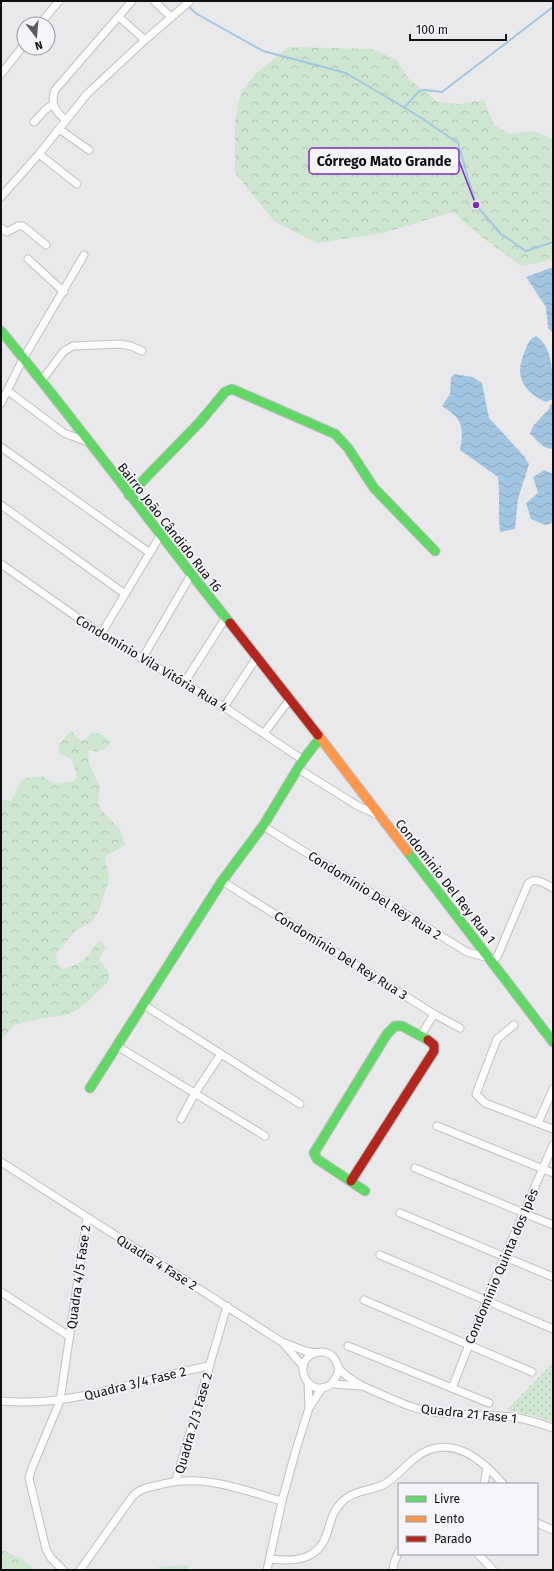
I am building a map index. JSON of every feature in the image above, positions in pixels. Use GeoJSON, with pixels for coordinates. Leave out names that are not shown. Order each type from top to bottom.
{"type":"FeatureCollection","features":[{"type":"Feature","properties":{"kind":"street"},"geometry":{"type":"LineString","coordinates":[[47,16],[59,1]]}},
{"type":"Feature","properties":{"kind":"street"},"geometry":{"type":"LineString","coordinates":[[66,120],[56,112],[53,104],[55,90],[62,80],[132,1]]}},
{"type":"Feature","properties":{"kind":"street"},"geometry":{"type":"LineString","coordinates":[[154,1],[171,17]]}},
{"type":"Feature","properties":{"kind":"street"},"geometry":{"type":"LineString","coordinates":[[1,197],[39,154],[88,94],[145,40],[190,1]]}},
{"type":"Feature","properties":{"kind":"street"},"geometry":{"type":"LineString","coordinates":[[119,17],[145,40]]}},
{"type":"Feature","properties":{"kind":"street"},"geometry":{"type":"LineString","coordinates":[[1,74],[16,55]]}},
{"type":"Feature","properties":{"kind":"street"},"geometry":{"type":"LineString","coordinates":[[34,122],[53,104]]}},
{"type":"Feature","properties":{"kind":"street"},"geometry":{"type":"LineString","coordinates":[[59,129],[89,150]]}},
{"type":"Feature","properties":{"kind":"street"},"geometry":{"type":"LineString","coordinates":[[39,154],[77,184]]}},
{"type":"Feature","properties":{"kind":"street"},"geometry":{"type":"LineString","coordinates":[[1,228],[7,232],[18,226],[23,226],[46,245]]}},
{"type":"Feature","properties":{"kind":"street"},"geometry":{"type":"LineString","coordinates":[[1,403],[24,359],[84,255]]}},
{"type":"Feature","properties":{"kind":"street"},"geometry":{"type":"LineString","coordinates":[[28,259],[64,292]]}},
{"type":"Feature","properties":{"kind":"street","name":"Bairro João Cândido Rua 16"},"geometry":{"type":"LineString","coordinates":[[1,331],[42,380],[160,536],[320,738]]}},
{"type":"Feature","properties":{"kind":"street"},"geometry":{"type":"LineString","coordinates":[[42,380],[64,351],[73,346],[120,344],[131,346],[142,351]]}},
{"type":"Feature","properties":{"kind":"street"},"geometry":{"type":"LineString","coordinates":[[129,495],[199,423],[226,392],[232,389],[335,434],[348,448],[374,488],[436,551]]}},
{"type":"Feature","properties":{"kind":"street"},"geometry":{"type":"LineString","coordinates":[[8,391],[64,433],[88,442]]}},
{"type":"Feature","properties":{"kind":"street"},"geometry":{"type":"LineString","coordinates":[[1,447],[150,552]]}},
{"type":"Feature","properties":{"kind":"street"},"geometry":{"type":"LineString","coordinates":[[1,505],[125,594]]}},
{"type":"Feature","properties":{"kind":"street"},"geometry":{"type":"LineString","coordinates":[[101,634],[160,536]]}},
{"type":"Feature","properties":{"kind":"street","name":"Condomínio Vila Vitória Rua 4"},"geometry":{"type":"LineString","coordinates":[[1,564],[101,634],[224,706],[265,732],[303,760]]}},
{"type":"Feature","properties":{"kind":"street"},"geometry":{"type":"LineString","coordinates":[[142,659],[191,575]]}},
{"type":"Feature","properties":{"kind":"street"},"geometry":{"type":"LineString","coordinates":[[184,683],[225,618]]}},
{"type":"Feature","properties":{"kind":"street"},"geometry":{"type":"LineString","coordinates":[[224,706],[257,657]]}},
{"type":"Feature","properties":{"kind":"street"},"geometry":{"type":"LineString","coordinates":[[265,732],[290,699]]}},
{"type":"Feature","properties":{"kind":"street"},"geometry":{"type":"LineString","coordinates":[[90,1088],[222,881],[262,826],[297,768],[320,738]]}},
{"type":"Feature","properties":{"kind":"street","name":"Condominio Del Rey Rua 1"},"geometry":{"type":"LineString","coordinates":[[320,738],[553,1042]]}},
{"type":"Feature","properties":{"kind":"street","name":"Condominio Del Rey Rua 1"},"geometry":{"type":"LineString","coordinates":[[297,768],[358,806],[378,815]]}},
{"type":"Feature","properties":{"kind":"street","name":"Condomínio Del Rey Rua 2"},"geometry":{"type":"LineString","coordinates":[[262,826],[467,952],[491,960]]}},
{"type":"Feature","properties":{"kind":"street"},"geometry":{"type":"LineString","coordinates":[[491,960],[498,955],[528,884],[532,880],[538,881],[553,888]]}},
{"type":"Feature","properties":{"kind":"street","name":"Condomínio Del Rey Rua 3"},"geometry":{"type":"LineString","coordinates":[[222,881],[434,1014],[460,1028]]}},
{"type":"Feature","properties":{"kind":"street"},"geometry":{"type":"LineString","coordinates":[[144,1005],[300,1104]]}},
{"type":"Feature","properties":{"kind":"street"},"geometry":{"type":"LineString","coordinates":[[421,1035],[434,1014]]}},
{"type":"Feature","properties":{"kind":"street"},"geometry":{"type":"LineString","coordinates":[[514,1025],[497,1040],[476,1094],[485,1103],[553,1129]]}},
{"type":"Feature","properties":{"kind":"street"},"geometry":{"type":"LineString","coordinates":[[351,1181],[434,1051],[433,1043],[421,1035],[402,1026],[395,1026],[390,1030],[315,1150],[314,1156],[317,1159],[365,1191]]}},
{"type":"Feature","properties":{"kind":"street"},"geometry":{"type":"LineString","coordinates":[[117,1046],[265,1136]]}},
{"type":"Feature","properties":{"kind":"street"},"geometry":{"type":"LineString","coordinates":[[181,1119],[195,1093],[221,1054]]}},
{"type":"Feature","properties":{"kind":"street"},"geometry":{"type":"LineString","coordinates":[[538,1123],[553,1089]]}},
{"type":"Feature","properties":{"kind":"street"},"geometry":{"type":"LineString","coordinates":[[437,1126],[553,1174]]}},
{"type":"Feature","properties":{"kind":"street","name":"Condomínio Quinta dos Ipês"},"geometry":{"type":"LineString","coordinates":[[452,1388],[486,1300],[553,1145]]}},
{"type":"Feature","properties":{"kind":"street","name":"Quadra 4 Fase 2"},"geometry":{"type":"LineString","coordinates":[[1,1162],[282,1342]]}},
{"type":"Feature","properties":{"kind":"street"},"geometry":{"type":"LineString","coordinates":[[415,1168],[553,1225]]}},
{"type":"Feature","properties":{"kind":"street"},"geometry":{"type":"LineString","coordinates":[[400,1213],[553,1277]]}},
{"type":"Feature","properties":{"kind":"street","name":"Quadra 4/5 Fase 2"},"geometry":{"type":"LineString","coordinates":[[63,1570],[51,1558],[46,1549],[29,1478],[60,1401],[87,1218]]}},
{"type":"Feature","properties":{"kind":"street"},"geometry":{"type":"LineString","coordinates":[[380,1255],[553,1329]]}},
{"type":"Feature","properties":{"kind":"street"},"geometry":{"type":"LineString","coordinates":[[1,1292],[69,1336]]}},
{"type":"Feature","properties":{"kind":"street"},"geometry":{"type":"LineString","coordinates":[[364,1300],[532,1372]]}},
{"type":"Feature","properties":{"kind":"street","name":"Quadra 2/3 Fase 2"},"geometry":{"type":"LineString","coordinates":[[176,1480],[227,1306]]}},
{"type":"Feature","properties":{"kind":"street"},"geometry":{"type":"LineString","coordinates":[[282,1342],[314,1353],[323,1352],[331,1354],[336,1360],[339,1368],[337,1378],[333,1384],[322,1388],[314,1386],[308,1382]]}},
{"type":"Feature","properties":{"kind":"street"},"geometry":{"type":"LineString","coordinates":[[282,1342],[303,1366]]}},
{"type":"Feature","properties":{"kind":"street"},"geometry":{"type":"LineString","coordinates":[[348,1346],[489,1403]]}},
{"type":"Feature","properties":{"kind":"street"},"geometry":{"type":"LineString","coordinates":[[309,1408],[308,1382],[304,1374],[303,1366],[305,1361],[314,1353]]}},
{"type":"Feature","properties":{"kind":"street","name":"Quadra 3/4 Fase 2"},"geometry":{"type":"LineString","coordinates":[[1,1401],[60,1401],[209,1366]]}},
{"type":"Feature","properties":{"kind":"street","name":"Quadra 21 Fase 1"},"geometry":{"type":"LineString","coordinates":[[339,1368],[348,1377],[364,1387],[425,1410],[512,1417],[553,1428]]}},
{"type":"Feature","properties":{"kind":"street","name":"Quadra 21 Fase 1"},"geometry":{"type":"LineString","coordinates":[[333,1384],[364,1387]]}},
{"type":"Feature","properties":{"kind":"street"},"geometry":{"type":"LineString","coordinates":[[267,1570],[271,1559],[282,1501],[309,1408],[322,1388]]}},
{"type":"Feature","properties":{"kind":"street"},"geometry":{"type":"LineString","coordinates":[[271,1559],[297,1561],[314,1553],[325,1539],[332,1514],[345,1498],[385,1483],[415,1458],[425,1452],[441,1448],[460,1449],[487,1468],[502,1483]]}},
{"type":"Feature","properties":{"kind":"street"},"geometry":{"type":"LineString","coordinates":[[484,1483],[487,1468]]}},
{"type":"Feature","properties":{"kind":"street"},"geometry":{"type":"LineString","coordinates":[[80,1570],[136,1493],[146,1488],[176,1480],[213,1482],[282,1501]]}},
{"type":"Feature","properties":{"kind":"street"},"geometry":{"type":"LineString","coordinates":[[538,1523],[553,1530]]}},
{"type":"Feature","properties":{"kind":"street"},"geometry":{"type":"LineString","coordinates":[[393,1570],[398,1553]]}},
{"type":"Feature","properties":{"kind":"street"},"geometry":{"type":"LineString","coordinates":[[481,1556],[493,1570]]}},
{"type":"Feature","properties":{"kind":"green space"},"geometry":{"type":"Polygon","coordinates":[[[289,47],[372,49],[397,60],[408,78],[437,102],[459,104],[484,100],[494,125],[510,134],[533,131],[553,139],[553,260],[521,266],[480,236],[453,212],[383,233],[317,243],[274,221],[235,173],[235,120],[241,92],[257,72],[289,47]]]}},
{"type":"Feature","properties":{"kind":"green space"},"geometry":{"type":"Polygon","coordinates":[[[71,731],[81,741],[85,740],[91,734],[97,733],[105,736],[111,742],[107,748],[103,750],[96,752],[91,750],[88,751],[89,764],[100,787],[98,800],[101,810],[119,828],[125,845],[105,857],[109,880],[98,913],[91,922],[75,931],[56,954],[57,963],[63,969],[77,964],[83,960],[101,941],[106,947],[99,959],[109,973],[108,982],[85,1004],[74,1012],[14,1025],[1,1040],[1,799],[11,801],[21,781],[25,778],[42,776],[54,784],[74,781],[77,777],[72,760],[60,754],[58,745],[71,731]]]}},
{"type":"Feature","properties":{"kind":"green space"},"geometry":{"type":"Polygon","coordinates":[[[553,1363],[553,1422],[535,1416],[507,1410],[553,1363]]]}},
{"type":"Feature","properties":{"kind":"green space"},"geometry":{"type":"Polygon","coordinates":[[[1,1550],[20,1558],[35,1570],[6,1570],[1,1566],[1,1550]]]}},
{"type":"Feature","properties":{"kind":"green space"},"geometry":{"type":"Polygon","coordinates":[[[188,1565],[189,1570],[158,1570],[158,1567],[188,1565]]]}},
{"type":"Feature","properties":{"kind":"water"},"geometry":{"type":"Polygon","coordinates":[[[553,267],[553,333],[548,328],[546,307],[526,277],[553,267]]]}},
{"type":"Feature","properties":{"kind":"water"},"geometry":{"type":"Polygon","coordinates":[[[536,336],[542,341],[546,348],[551,364],[553,399],[546,402],[531,393],[522,381],[520,375],[520,368],[527,346],[530,340],[536,336]]]}},
{"type":"Feature","properties":{"kind":"water"},"geometry":{"type":"Polygon","coordinates":[[[454,374],[473,377],[482,383],[489,418],[524,456],[529,464],[518,499],[515,529],[500,532],[498,477],[460,450],[462,429],[460,424],[454,415],[442,406],[450,394],[451,378],[454,374]]]}},
{"type":"Feature","properties":{"kind":"water"},"geometry":{"type":"Polygon","coordinates":[[[553,404],[553,449],[549,449],[543,446],[530,434],[533,426],[549,409],[550,405],[553,404]]]}},
{"type":"Feature","properties":{"kind":"water"},"geometry":{"type":"Polygon","coordinates":[[[544,470],[553,474],[553,523],[545,525],[531,519],[526,503],[538,493],[533,477],[544,470]]]}},
{"type":"Feature","properties":{"kind":"waterway"},"geometry":{"type":"LineString","coordinates":[[188,4],[197,14],[263,51],[346,73],[420,117],[458,143],[476,205],[501,234],[526,251],[553,242]]}},
{"type":"Feature","properties":{"kind":"waterway"},"geometry":{"type":"LineString","coordinates":[[404,108],[419,91],[425,90],[442,92],[553,7]]}},
{"type":"Feature","properties":{"kind":"traffic: fast"},"geometry":{"type":"LineString","coordinates":[[1,331],[59,403],[230,623]]}},
{"type":"Feature","properties":{"kind":"traffic: fast"},"geometry":{"type":"LineString","coordinates":[[129,495],[199,423],[225,392],[232,389],[335,434],[348,448],[374,488],[435,551]]}},
{"type":"Feature","properties":{"kind":"traffic: fast"},"geometry":{"type":"LineString","coordinates":[[90,1088],[222,881],[263,826],[303,760],[320,738]]}},
{"type":"Feature","properties":{"kind":"traffic: fast"},"geometry":{"type":"LineString","coordinates":[[407,851],[553,1042]]}},
{"type":"Feature","properties":{"kind":"traffic: fast"},"geometry":{"type":"LineString","coordinates":[[365,1191],[317,1159],[314,1153],[387,1034],[395,1026],[402,1026],[428,1040]]}},
{"type":"Feature","properties":{"kind":"traffic: slow"},"geometry":{"type":"LineString","coordinates":[[318,735],[407,851]]}},
{"type":"Feature","properties":{"kind":"traffic: jam"},"geometry":{"type":"LineString","coordinates":[[230,623],[318,735]]}},
{"type":"Feature","properties":{"kind":"traffic: jam"},"geometry":{"type":"LineString","coordinates":[[351,1181],[434,1051],[434,1045],[428,1040]]}},
{"type":"Feature","properties":{"kind":"place","name":"Córrego Mato Grande"},"geometry":{"type":"Point","coordinates":[476,205]}}]}
